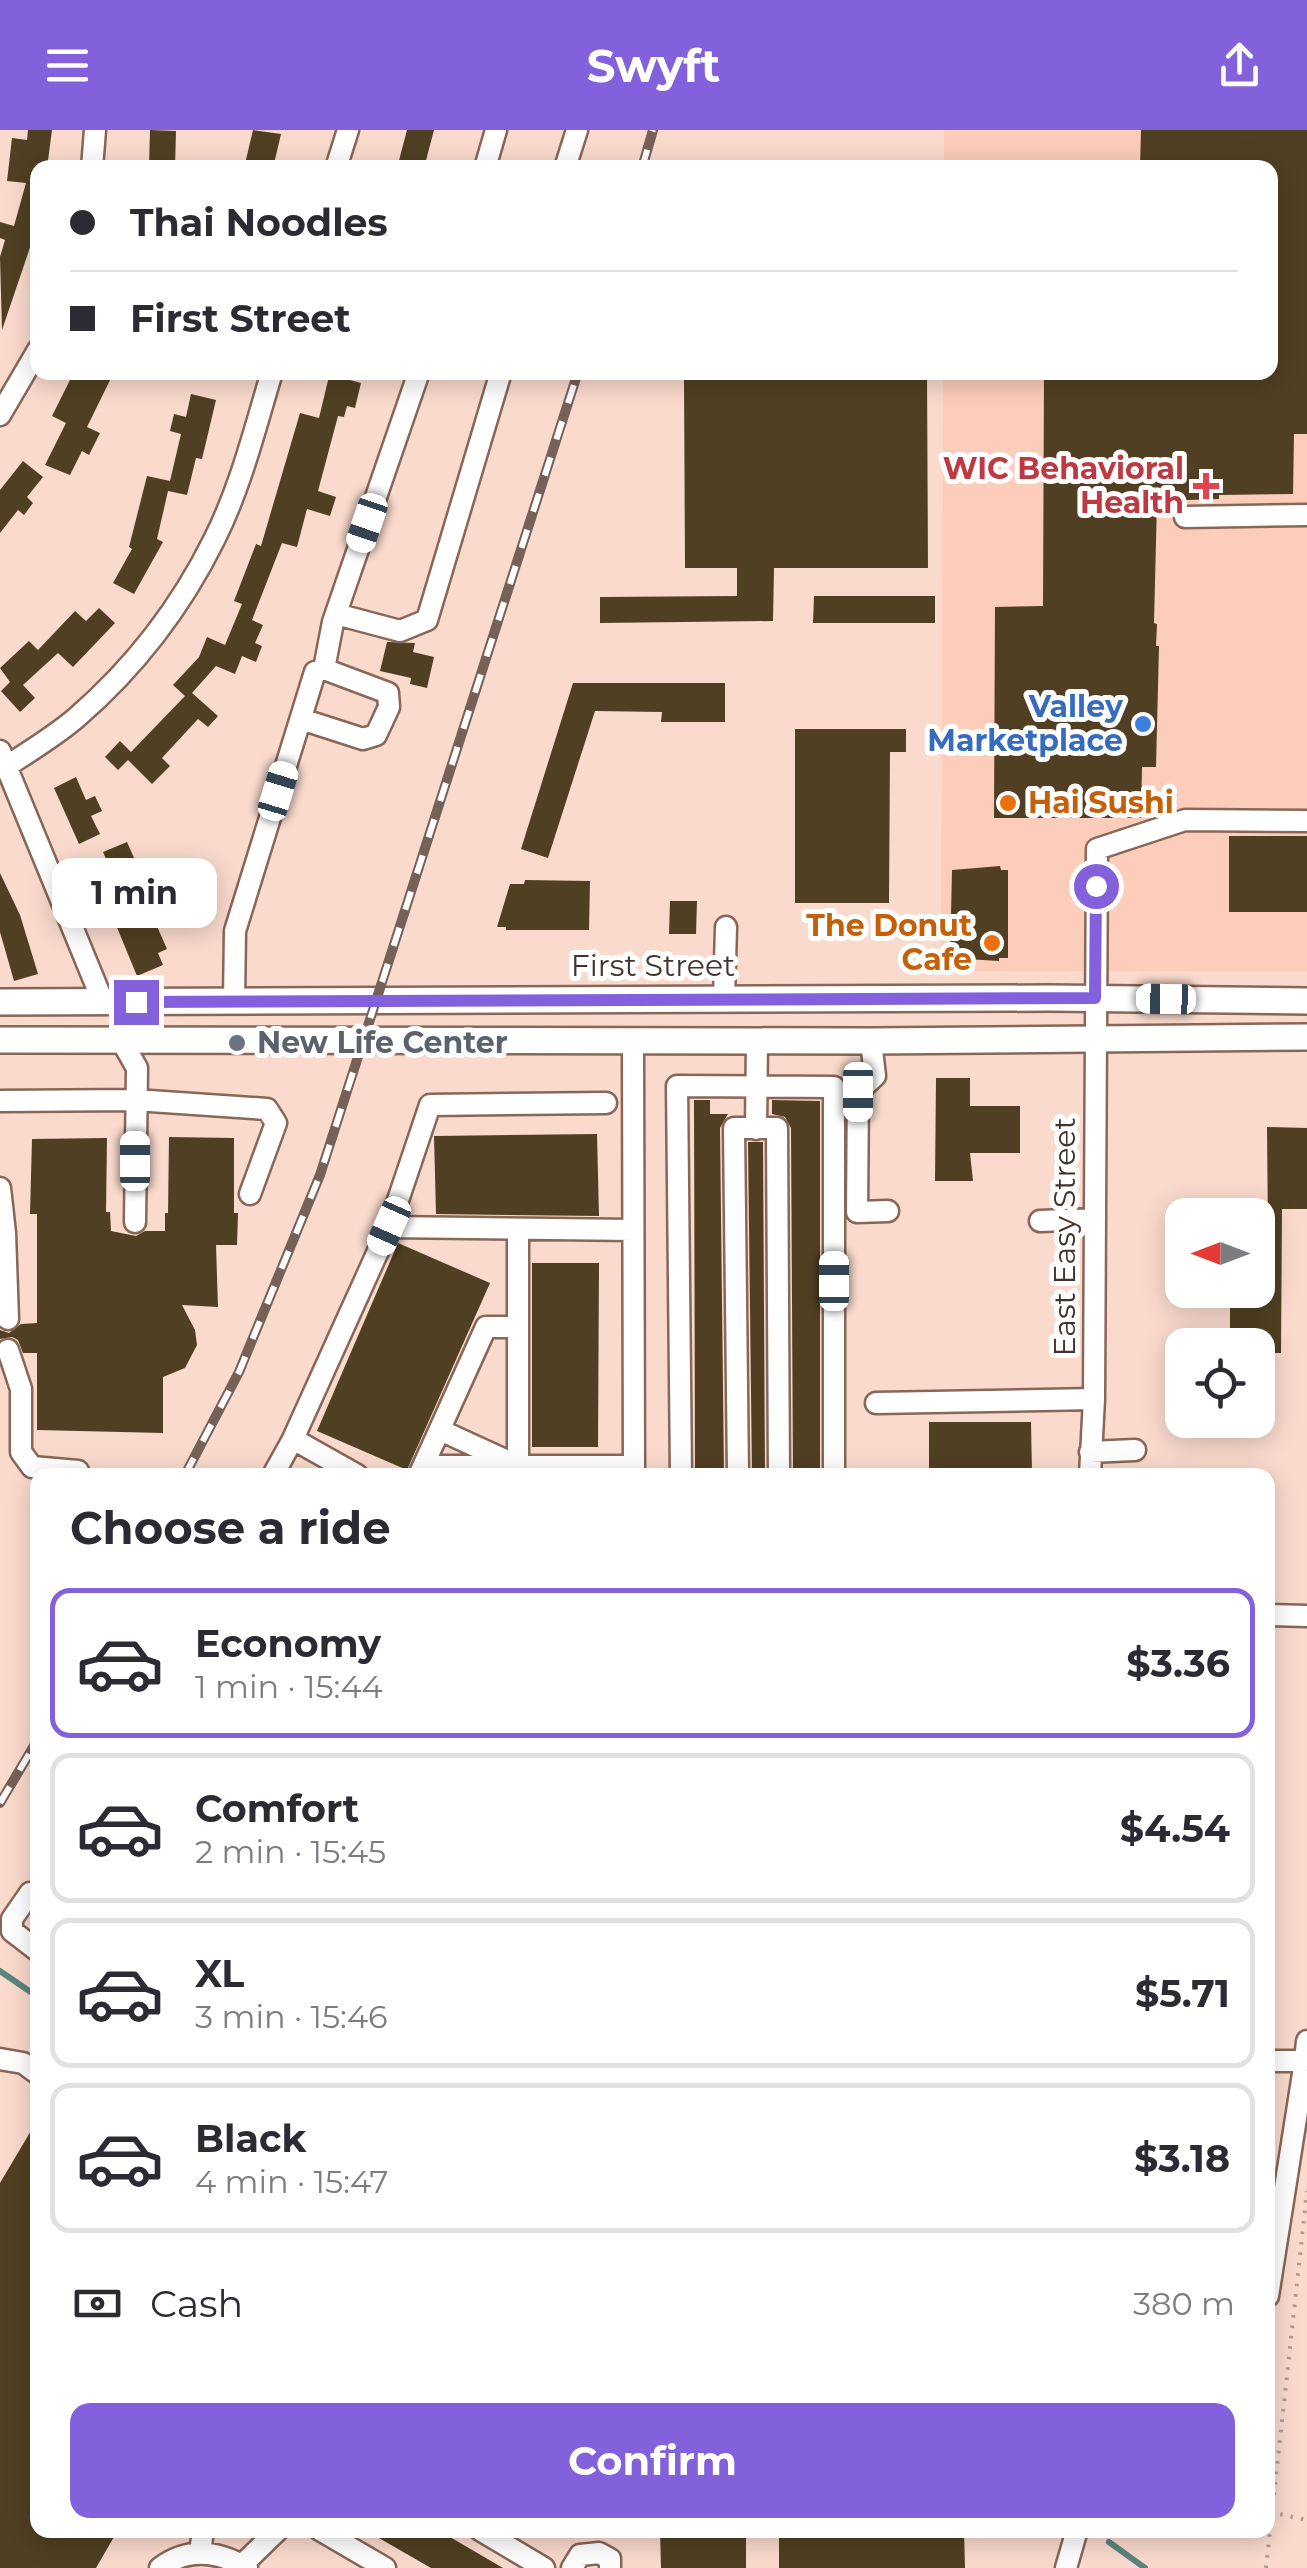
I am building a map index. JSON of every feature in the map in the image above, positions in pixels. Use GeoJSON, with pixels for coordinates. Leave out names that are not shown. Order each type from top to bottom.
{"type":"FeatureCollection","features":[{"type":"Feature","properties":{"kind":"main road","name":"First Street"},"geometry":{"type":"LineString","coordinates":[[0,1002],[724,998],[1307,1001]]}},
{"type":"Feature","properties":{"kind":"main road"},"geometry":{"type":"LineString","coordinates":[[103,1002],[120,1040]]}},
{"type":"Feature","properties":{"kind":"main road"},"geometry":{"type":"LineString","coordinates":[[0,1040],[871,1042],[1307,1037]]}},
{"type":"Feature","properties":{"kind":"street"},"geometry":{"type":"LineString","coordinates":[[93,160],[95,130]]}},
{"type":"Feature","properties":{"kind":"street"},"geometry":{"type":"LineString","coordinates":[[339,160],[348,130]]}},
{"type":"Feature","properties":{"kind":"street"},"geometry":{"type":"LineString","coordinates":[[487,160],[496,130]]}},
{"type":"Feature","properties":{"kind":"street"},"geometry":{"type":"LineString","coordinates":[[568,160],[578,130]]}},
{"type":"Feature","properties":{"kind":"street"},"geometry":{"type":"LineString","coordinates":[[0,415],[30,364]]}},
{"type":"Feature","properties":{"kind":"street"},"geometry":{"type":"LineString","coordinates":[[103,1002],[4,758],[74,720],[129,668],[177,606],[216,537],[270,380]]}},
{"type":"Feature","properties":{"kind":"street"},"geometry":{"type":"LineString","coordinates":[[324,670],[336,614],[416,380]]}},
{"type":"Feature","properties":{"kind":"street"},"geometry":{"type":"LineString","coordinates":[[336,614],[400,631],[428,620],[499,380]]}},
{"type":"Feature","properties":{"kind":"street"},"geometry":{"type":"LineString","coordinates":[[1185,517],[1307,515]]}},
{"type":"Feature","properties":{"kind":"street"},"geometry":{"type":"LineString","coordinates":[[234,1001],[235,931],[300,718],[315,672],[324,670],[388,693],[389,707],[376,735],[363,739],[300,718]]}},
{"type":"Feature","properties":{"kind":"street","name":"East Easy Street"},"geometry":{"type":"LineString","coordinates":[[1090,1468],[1094,1399],[1097,849],[1184,820],[1307,821]]}},
{"type":"Feature","properties":{"kind":"street"},"geometry":{"type":"LineString","coordinates":[[724,998],[726,927]]}},
{"type":"Feature","properties":{"kind":"street"},"geometry":{"type":"LineString","coordinates":[[120,1040],[137,1068],[135,1222]]}},
{"type":"Feature","properties":{"kind":"street"},"geometry":{"type":"LineString","coordinates":[[634,1040],[634,1468]]}},
{"type":"Feature","properties":{"kind":"street"},"geometry":{"type":"LineString","coordinates":[[756,1128],[757,1040]]}},
{"type":"Feature","properties":{"kind":"street"},"geometry":{"type":"LineString","coordinates":[[871,1042],[874,1076],[858,1092],[857,1212],[888,1211]]}},
{"type":"Feature","properties":{"kind":"street"},"geometry":{"type":"LineString","coordinates":[[681,1468],[677,1086],[756,1085],[834,1088],[834,1468]]}},
{"type":"Feature","properties":{"kind":"street"},"geometry":{"type":"LineString","coordinates":[[0,1102],[135,1100],[268,1109],[276,1122],[250,1194]]}},
{"type":"Feature","properties":{"kind":"street"},"geometry":{"type":"LineString","coordinates":[[277,1468],[294,1439],[389,1226],[430,1105],[606,1103]]}},
{"type":"Feature","properties":{"kind":"street"},"geometry":{"type":"LineString","coordinates":[[738,1468],[734,1128],[777,1128],[779,1468]]}},
{"type":"Feature","properties":{"kind":"street"},"geometry":{"type":"LineString","coordinates":[[0,1188],[8,1318]]}},
{"type":"Feature","properties":{"kind":"street"},"geometry":{"type":"LineString","coordinates":[[1040,1221],[1094,1219]]}},
{"type":"Feature","properties":{"kind":"street"},"geometry":{"type":"LineString","coordinates":[[389,1226],[634,1230]]}},
{"type":"Feature","properties":{"kind":"street"},"geometry":{"type":"LineString","coordinates":[[518,1229],[518,1466]]}},
{"type":"Feature","properties":{"kind":"street"},"geometry":{"type":"LineString","coordinates":[[422,1468],[486,1327],[518,1327]]}},
{"type":"Feature","properties":{"kind":"street"},"geometry":{"type":"LineString","coordinates":[[8,1350],[21,1389],[21,1452],[32,1467],[44,1468]]}},
{"type":"Feature","properties":{"kind":"street"},"geometry":{"type":"LineString","coordinates":[[876,1403],[1094,1399]]}},
{"type":"Feature","properties":{"kind":"street"},"geometry":{"type":"LineString","coordinates":[[440,1430],[518,1466]]}},
{"type":"Feature","properties":{"kind":"street"},"geometry":{"type":"LineString","coordinates":[[294,1439],[345,1468]]}},
{"type":"Feature","properties":{"kind":"street"},"geometry":{"type":"LineString","coordinates":[[1090,1452],[1135,1450]]}},
{"type":"Feature","properties":{"kind":"street"},"geometry":{"type":"LineString","coordinates":[[479,1468],[564,1468]]}},
{"type":"Feature","properties":{"kind":"street"},"geometry":{"type":"LineString","coordinates":[[1275,1614],[1307,1616]]}},
{"type":"Feature","properties":{"kind":"street"},"geometry":{"type":"LineString","coordinates":[[30,1894],[12,1920],[12,1931],[30,1945]]}},
{"type":"Feature","properties":{"kind":"street"},"geometry":{"type":"LineString","coordinates":[[1275,2059],[1306,2051],[1275,2251]]}},
{"type":"Feature","properties":{"kind":"street"},"geometry":{"type":"LineString","coordinates":[[0,2059],[30,2069]]}},
{"type":"Feature","properties":{"kind":"street"},"geometry":{"type":"LineString","coordinates":[[200,2553],[202,2538]]}},
{"type":"Feature","properties":{"kind":"street"},"geometry":{"type":"LineString","coordinates":[[160,2568],[176,2556],[200,2553],[226,2556],[244,2567],[271,2538]]}},
{"type":"Feature","properties":{"kind":"street"},"geometry":{"type":"LineString","coordinates":[[334,2538],[386,2568]]}},
{"type":"Feature","properties":{"kind":"street"},"geometry":{"type":"LineString","coordinates":[[493,2538],[544,2568]]}},
{"type":"Feature","properties":{"kind":"street"},"geometry":{"type":"LineString","coordinates":[[1066,2568],[1075,2538]]}},
{"type":"Feature","properties":{"kind":"street"},"geometry":{"type":"LineString","coordinates":[[572,2568],[580,2555],[599,2553],[610,2559],[610,2568]]}},
{"type":"Feature","properties":{"kind":"path"},"geometry":{"type":"LineString","coordinates":[[1275,2469],[1307,2191]]}},
{"type":"Feature","properties":{"kind":"path"},"geometry":{"type":"LineString","coordinates":[[1275,2513],[1307,2520]]}},
{"type":"Feature","properties":{"kind":"path"},"geometry":{"type":"LineString","coordinates":[[1266,2568],[1268,2538]]}},
{"type":"Feature","properties":{"kind":"shaded area"},"geometry":{"type":"Polygon","coordinates":[[[944,130],[1307,130],[1307,971],[941,971],[943,380],[1278,380],[1278,160],[944,160],[944,130]]]}},
{"type":"Feature","properties":{"kind":"building"},"geometry":{"type":"Polygon","coordinates":[[[28,130],[52,130],[48,160],[30,160],[30,248],[2,330],[0,257],[5,240],[0,238],[0,222],[14,226],[26,183],[7,181],[12,138],[27,140],[28,130]]]}},
{"type":"Feature","properties":{"kind":"building"},"geometry":{"type":"Polygon","coordinates":[[[150,130],[176,131],[175,160],[149,160],[150,130]]]}},
{"type":"Feature","properties":{"kind":"building"},"geometry":{"type":"Polygon","coordinates":[[[253,130],[281,134],[275,160],[246,160],[253,130]]]}},
{"type":"Feature","properties":{"kind":"building"},"geometry":{"type":"Polygon","coordinates":[[[407,130],[434,130],[426,160],[399,160],[407,130]]]}},
{"type":"Feature","properties":{"kind":"building"},"geometry":{"type":"Polygon","coordinates":[[[1141,130],[1307,130],[1307,434],[1294,434],[1293,494],[1157,501],[1156,767],[1142,767],[1141,818],[994,818],[995,607],[1043,606],[1044,380],[1278,380],[1278,160],[1140,160],[1141,130]]]}},
{"type":"Feature","properties":{"kind":"building"},"geometry":{"type":"Polygon","coordinates":[[[70,380],[110,380],[87,427],[100,433],[89,455],[82,451],[70,475],[45,465],[66,423],[52,416],[70,380]]]}},
{"type":"Feature","properties":{"kind":"building"},"geometry":{"type":"Polygon","coordinates":[[[328,380],[361,383],[355,408],[347,406],[344,417],[338,416],[318,491],[336,497],[330,516],[307,509],[297,547],[282,543],[252,620],[263,625],[255,643],[262,646],[256,662],[242,656],[235,674],[216,666],[192,693],[218,716],[208,727],[198,719],[162,758],[170,766],[152,784],[128,760],[118,770],[105,757],[120,741],[131,752],[185,696],[173,685],[199,657],[207,637],[225,645],[242,604],[234,601],[256,544],[261,546],[300,413],[319,418],[328,380]]]}},
{"type":"Feature","properties":{"kind":"building"},"geometry":{"type":"Polygon","coordinates":[[[684,380],[927,380],[928,568],[774,568],[773,621],[600,623],[600,597],[737,596],[737,568],[685,568],[684,380]]]}},
{"type":"Feature","properties":{"kind":"building"},"geometry":{"type":"Polygon","coordinates":[[[191,394],[216,400],[202,459],[196,458],[187,495],[168,491],[157,539],[163,542],[134,594],[113,583],[132,549],[129,547],[147,476],[170,481],[181,434],[170,431],[174,414],[186,417],[191,394]]]}},
{"type":"Feature","properties":{"kind":"building"},"geometry":{"type":"Polygon","coordinates":[[[23,461],[43,477],[27,497],[33,503],[24,515],[18,510],[0,533],[0,490],[23,461]]]}},
{"type":"Feature","properties":{"kind":"building"},"geometry":{"type":"Polygon","coordinates":[[[814,596],[935,596],[935,623],[813,623],[814,596]]]}},
{"type":"Feature","properties":{"kind":"building"},"geometry":{"type":"Polygon","coordinates":[[[99,608],[115,623],[73,667],[58,653],[23,685],[35,698],[20,712],[1,691],[10,682],[0,668],[29,641],[38,650],[75,611],[86,621],[99,608]]]}},
{"type":"Feature","properties":{"kind":"building"},"geometry":{"type":"Polygon","coordinates":[[[387,642],[415,643],[413,652],[434,657],[427,688],[410,684],[411,678],[380,671],[387,642]]]}},
{"type":"Feature","properties":{"kind":"building"},"geometry":{"type":"Polygon","coordinates":[[[573,683],[725,683],[725,722],[661,722],[662,712],[595,711],[548,858],[521,849],[573,683]]]}},
{"type":"Feature","properties":{"kind":"building"},"geometry":{"type":"Polygon","coordinates":[[[795,729],[906,729],[906,752],[890,752],[889,903],[795,903],[795,729]]]}},
{"type":"Feature","properties":{"kind":"building"},"geometry":{"type":"Polygon","coordinates":[[[76,777],[86,800],[95,796],[102,811],[91,816],[100,834],[79,844],[54,788],[76,777]]]}},
{"type":"Feature","properties":{"kind":"building"},"geometry":{"type":"Polygon","coordinates":[[[1229,836],[1307,836],[1307,912],[1229,912],[1229,836]]]}},
{"type":"Feature","properties":{"kind":"building"},"geometry":{"type":"Polygon","coordinates":[[[127,842],[151,896],[145,899],[167,949],[158,953],[163,965],[137,976],[102,891],[117,885],[103,852],[127,842]]]}},
{"type":"Feature","properties":{"kind":"building"},"geometry":{"type":"Polygon","coordinates":[[[1000,866],[1001,870],[1008,870],[1008,958],[950,958],[952,870],[1000,866]]]}},
{"type":"Feature","properties":{"kind":"building"},"geometry":{"type":"Polygon","coordinates":[[[0,873],[20,915],[38,974],[14,981],[0,932],[0,873]]]}},
{"type":"Feature","properties":{"kind":"building"},"geometry":{"type":"Polygon","coordinates":[[[525,880],[590,881],[589,930],[497,927],[510,884],[524,884],[525,880]]]}},
{"type":"Feature","properties":{"kind":"building"},"geometry":{"type":"Polygon","coordinates":[[[670,901],[697,901],[696,934],[669,934],[670,901]]]}},
{"type":"Feature","properties":{"kind":"building"},"geometry":{"type":"Polygon","coordinates":[[[936,1078],[970,1078],[970,1106],[1020,1106],[1020,1153],[970,1153],[973,1181],[935,1181],[936,1078]]]}},
{"type":"Feature","properties":{"kind":"building"},"geometry":{"type":"Polygon","coordinates":[[[694,1100],[710,1100],[710,1114],[728,1114],[720,1128],[724,1468],[695,1468],[694,1100]]]}},
{"type":"Feature","properties":{"kind":"building"},"geometry":{"type":"Polygon","coordinates":[[[772,1100],[820,1101],[820,1468],[793,1468],[791,1128],[785,1117],[772,1114],[772,1100]]]}},
{"type":"Feature","properties":{"kind":"building"},"geometry":{"type":"Polygon","coordinates":[[[1267,1127],[1307,1128],[1307,1209],[1282,1209],[1281,1353],[1275,1353],[1275,1328],[1230,1328],[1230,1308],[1275,1308],[1275,1198],[1268,1198],[1267,1127]]]}},
{"type":"Feature","properties":{"kind":"building"},"geometry":{"type":"Polygon","coordinates":[[[597,1134],[599,1216],[436,1214],[434,1136],[597,1134]]]}},
{"type":"Feature","properties":{"kind":"building"},"geometry":{"type":"Polygon","coordinates":[[[169,1137],[234,1138],[234,1213],[238,1213],[237,1245],[216,1245],[218,1307],[182,1305],[195,1330],[197,1345],[185,1368],[163,1377],[163,1433],[37,1430],[37,1353],[23,1353],[18,1340],[12,1337],[0,1339],[0,1330],[9,1333],[21,1324],[37,1323],[37,1214],[30,1214],[32,1139],[107,1138],[106,1212],[110,1212],[111,1231],[136,1236],[145,1231],[165,1231],[169,1137]]]}},
{"type":"Feature","properties":{"kind":"building"},"geometry":{"type":"Polygon","coordinates":[[[748,1142],[763,1142],[765,1468],[752,1468],[748,1142]]]}},
{"type":"Feature","properties":{"kind":"building"},"geometry":{"type":"Polygon","coordinates":[[[398,1243],[490,1283],[408,1468],[317,1431],[398,1243]]]}},
{"type":"Feature","properties":{"kind":"building"},"geometry":{"type":"Polygon","coordinates":[[[532,1263],[599,1263],[598,1447],[532,1447],[532,1263]]]}},
{"type":"Feature","properties":{"kind":"building"},"geometry":{"type":"Polygon","coordinates":[[[929,1422],[1031,1422],[1032,1468],[929,1468],[929,1422]]]}},
{"type":"Feature","properties":{"kind":"building"},"geometry":{"type":"Polygon","coordinates":[[[30,2132],[30,2538],[113,2538],[96,2568],[0,2568],[0,2183],[30,2132]]]}},
{"type":"Feature","properties":{"kind":"building"},"geometry":{"type":"Polygon","coordinates":[[[379,2538],[452,2538],[503,2568],[431,2568],[379,2538]]]}},
{"type":"Feature","properties":{"kind":"building"},"geometry":{"type":"Polygon","coordinates":[[[660,2538],[746,2538],[746,2568],[661,2568],[660,2538]]]}},
{"type":"Feature","properties":{"kind":"building"},"geometry":{"type":"Polygon","coordinates":[[[779,2538],[964,2538],[965,2568],[779,2568],[779,2538]]]}},
{"type":"Feature","properties":{"kind":"waterway"},"geometry":{"type":"LineString","coordinates":[[0,1971],[30,1992]]}},
{"type":"Feature","properties":{"kind":"waterway"},"geometry":{"type":"LineString","coordinates":[[1109,2542],[1145,2568]]}},
{"type":"Feature","properties":{"kind":"railway"},"geometry":{"type":"LineString","coordinates":[[644,160],[653,130]]}},
{"type":"Feature","properties":{"kind":"railway"},"geometry":{"type":"LineString","coordinates":[[189,1468],[239,1372],[320,1175],[575,380]]}},
{"type":"Feature","properties":{"kind":"railway"},"geometry":{"type":"LineString","coordinates":[[0,1803],[30,1752]]}},
{"type":"Feature","properties":{"kind":"place","name":"WIC Behavioral Health"},"geometry":{"type":"Point","coordinates":[1206,486]}},
{"type":"Feature","properties":{"kind":"place","name":"Valley Marketplace"},"geometry":{"type":"Point","coordinates":[1143,724]}},
{"type":"Feature","properties":{"kind":"place","name":"Hai Sushi"},"geometry":{"type":"Point","coordinates":[1008,803]}},
{"type":"Feature","properties":{"kind":"place","name":"The Donut Cafe"},"geometry":{"type":"Point","coordinates":[992,943]}},
{"type":"Feature","properties":{"kind":"place","name":"New Life Center"},"geometry":{"type":"Point","coordinates":[237,1043]}},
{"type":"Feature","properties":{"kind":"route"},"geometry":{"type":"LineString","coordinates":[[136,1002],[1095,998],[1096,886]]}}]}
